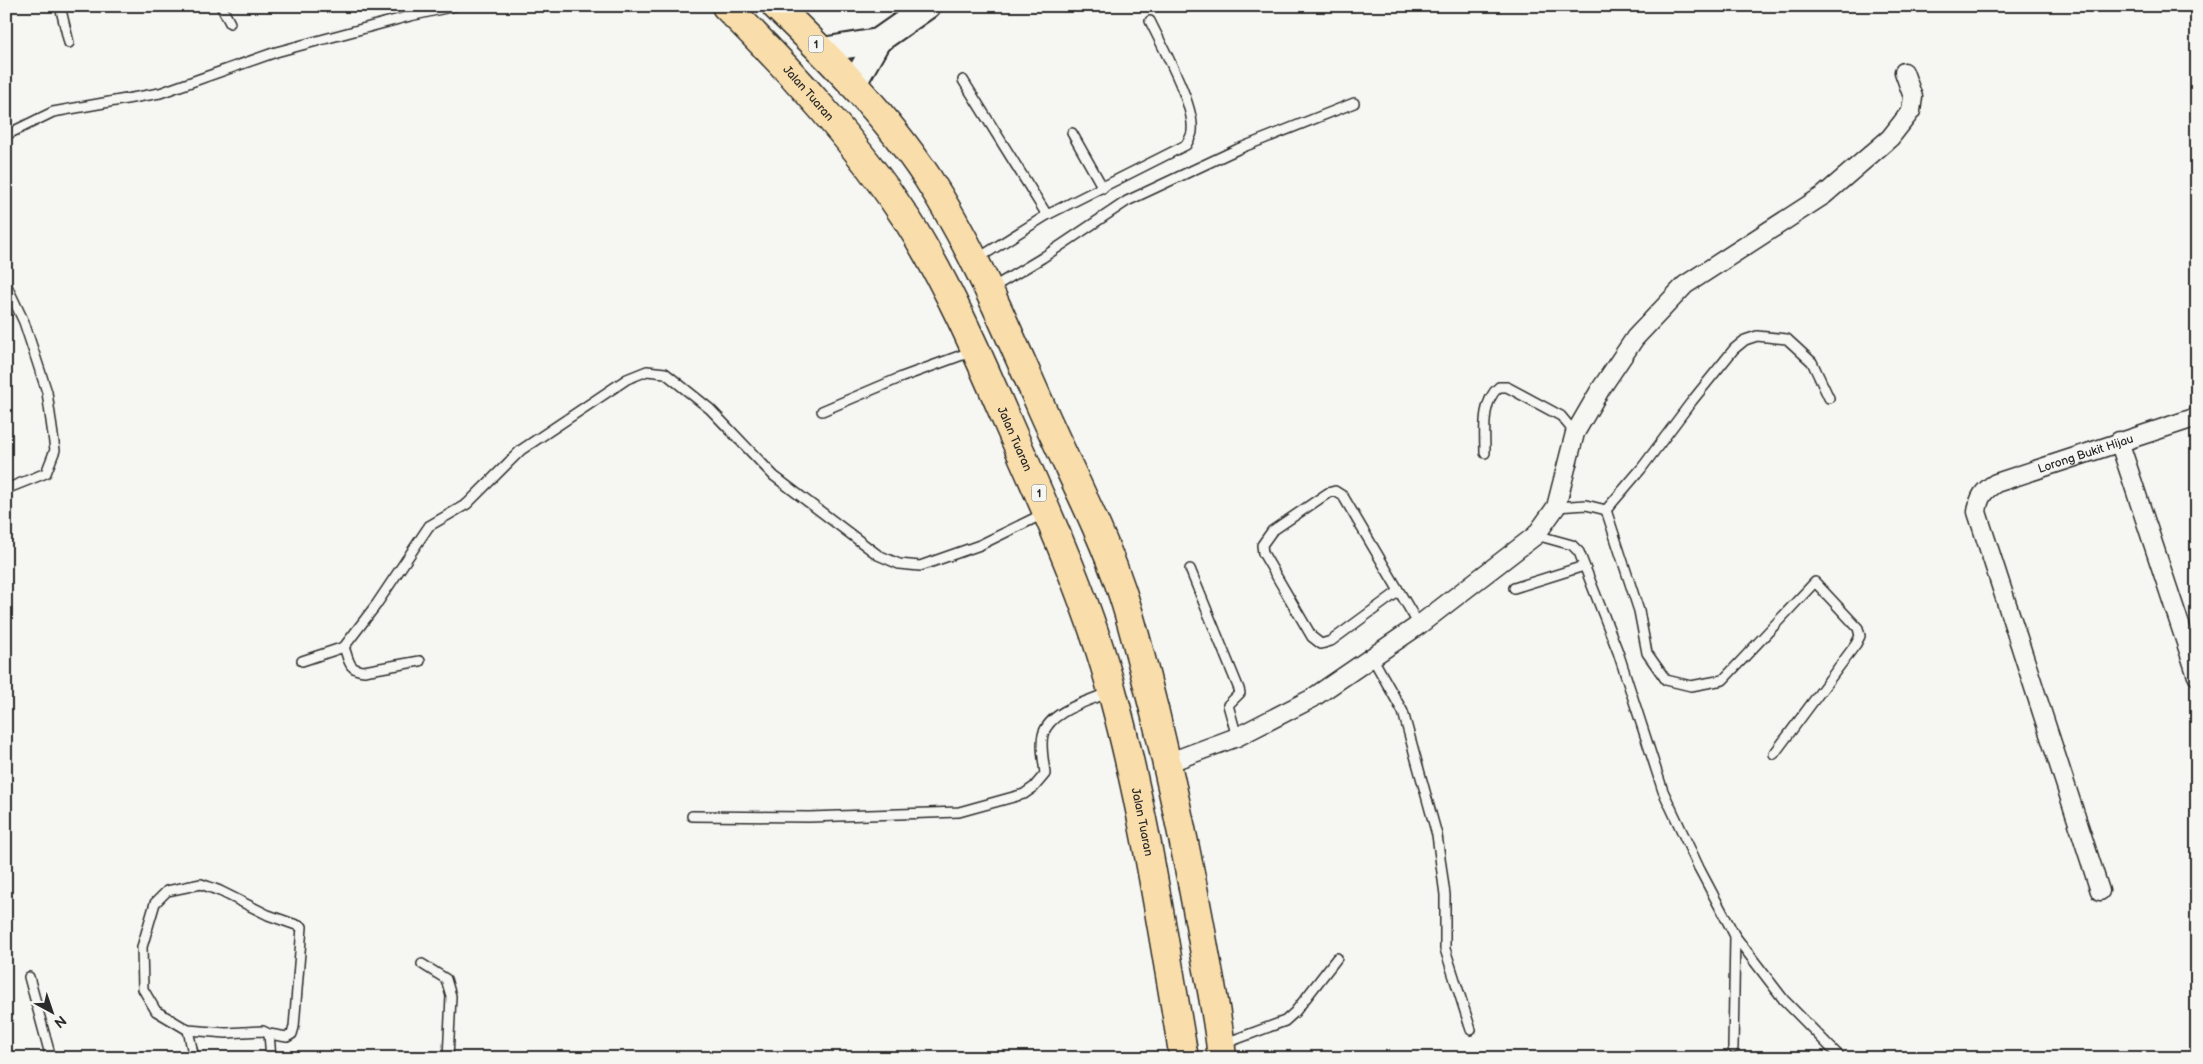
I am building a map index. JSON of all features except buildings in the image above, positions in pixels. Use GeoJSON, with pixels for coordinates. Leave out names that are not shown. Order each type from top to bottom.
{"type":"FeatureCollection","features":[{"type":"Feature","properties":{"kind":"main road","name":"Jalan Tuaran"},"geometry":{"type":"LineString","coordinates":[[726,6],[809,92],[883,184],[918,239],[975,350],[1048,512],[1089,615],[1130,760],[1184,1058]]}},
{"type":"Feature","properties":{"kind":"main road","name":"1"},"geometry":{"type":"LineString","coordinates":[[776,6],[822,50],[903,145],[926,175],[990,290],[1103,544],[1121,589],[1167,763],[1191,875],[1221,1051]]}},
{"type":"Feature","properties":{"kind":"main road"},"geometry":{"type":"LineString","coordinates":[[1146,678],[1141,699],[1141,718],[1196,1005],[1196,1019],[1190,1024],[1179,1024]]}},
{"type":"Feature","properties":{"kind":"street"},"geometry":{"type":"LineString","coordinates":[[853,85],[878,41],[928,6]]}},
{"type":"Feature","properties":{"kind":"street"},"geometry":{"type":"LineString","coordinates":[[822,50],[878,41]]}},
{"type":"Feature","properties":{"kind":"street"},"geometry":{"type":"LineString","coordinates":[[1167,763],[1236,737],[1311,699],[1419,625],[1536,536],[1556,507],[1575,433],[1600,390],[1635,338],[1685,285],[1824,195],[1890,138],[1911,110],[1913,97],[1904,72]]}},
{"type":"Feature","properties":{"kind":"street","name":"Lorong Bukit Hijau"},"geometry":{"type":"LineString","coordinates":[[2100,891],[1977,512],[1979,497],[1985,490],[1996,483],[2197,417]]}},
{"type":"Feature","properties":{"kind":"street"},"geometry":{"type":"LineString","coordinates":[[2119,442],[2197,676]]}},
{"type":"Feature","properties":{"kind":"lane"},"geometry":{"type":"LineString","coordinates":[[60,6],[69,43]]}},
{"type":"Feature","properties":{"kind":"lane"},"geometry":{"type":"LineString","coordinates":[[221,6],[230,23]]}},
{"type":"Feature","properties":{"kind":"lane"},"geometry":{"type":"LineString","coordinates":[[6,135],[53,112],[160,93],[276,52],[410,16],[456,6]]}},
{"type":"Feature","properties":{"kind":"lane"},"geometry":{"type":"LineString","coordinates":[[975,261],[1047,215],[1186,145],[1192,133],[1192,119],[1179,83],[1150,21]]}},
{"type":"Feature","properties":{"kind":"lane"},"geometry":{"type":"LineString","coordinates":[[962,80],[1047,215]]}},
{"type":"Feature","properties":{"kind":"lane"},"geometry":{"type":"LineString","coordinates":[[990,290],[1127,201],[1238,149],[1354,103]]}},
{"type":"Feature","properties":{"kind":"lane"},"geometry":{"type":"LineString","coordinates":[[1072,133],[1103,188]]}},
{"type":"Feature","properties":{"kind":"lane"},"geometry":{"type":"LineString","coordinates":[[6,284],[24,322],[47,392],[55,450],[46,473],[6,489]]}},
{"type":"Feature","properties":{"kind":"lane"},"geometry":{"type":"LineString","coordinates":[[1606,510],[1642,469],[1692,401],[1734,349],[1745,340],[1757,336],[1787,339],[1812,362],[1829,398]]}},
{"type":"Feature","properties":{"kind":"lane"},"geometry":{"type":"LineString","coordinates":[[822,411],[902,377],[975,350]]}},
{"type":"Feature","properties":{"kind":"lane"},"geometry":{"type":"LineString","coordinates":[[302,661],[344,647],[376,605],[429,526],[467,504],[521,450],[627,379],[648,371],[665,373],[710,409],[774,476],[878,555],[898,564],[920,566],[929,563],[980,545],[1048,512]]}},
{"type":"Feature","properties":{"kind":"lane"},"geometry":{"type":"LineString","coordinates":[[1485,453],[1486,408],[1491,396],[1499,387],[1507,387],[1561,416],[1575,433]]}},
{"type":"Feature","properties":{"kind":"lane"},"geometry":{"type":"LineString","coordinates":[[1399,591],[1331,641],[1321,644],[1312,637],[1263,553],[1262,545],[1272,531],[1328,493],[1335,491],[1343,496],[1399,591],[1419,625]]}},
{"type":"Feature","properties":{"kind":"lane"},"geometry":{"type":"LineString","coordinates":[[1556,507],[1586,505],[1606,510]]}},
{"type":"Feature","properties":{"kind":"lane"},"geometry":{"type":"LineString","coordinates":[[1606,510],[1639,611],[1647,653],[1666,680],[1691,686],[1723,680],[1815,582],[1858,628],[1860,636],[1856,644],[1774,754]]}},
{"type":"Feature","properties":{"kind":"lane"},"geometry":{"type":"LineString","coordinates":[[1536,536],[1572,545],[1579,552],[1618,652],[1663,791],[1699,868],[1735,936],[1784,1000],[1841,1058]]}},
{"type":"Feature","properties":{"kind":"lane"},"geometry":{"type":"LineString","coordinates":[[1514,588],[1584,566]]}},
{"type":"Feature","properties":{"kind":"lane"},"geometry":{"type":"LineString","coordinates":[[1190,569],[1240,693],[1228,705],[1236,737]]}},
{"type":"Feature","properties":{"kind":"lane"},"geometry":{"type":"LineString","coordinates":[[344,647],[351,667],[355,670],[364,671],[420,661]]}},
{"type":"Feature","properties":{"kind":"lane"},"geometry":{"type":"LineString","coordinates":[[1372,657],[1403,712],[1434,826],[1445,895],[1445,949],[1472,1030]]}},
{"type":"Feature","properties":{"kind":"lane"},"geometry":{"type":"LineString","coordinates":[[692,816],[809,817],[959,812],[1024,794],[1034,787],[1045,774],[1042,736],[1047,726],[1056,716],[1112,691]]}},
{"type":"Feature","properties":{"kind":"lane"},"geometry":{"type":"LineString","coordinates":[[201,884],[220,891],[268,915],[302,927],[292,1034],[287,1037],[262,1031],[226,1033],[188,1030],[156,1011],[143,989],[142,947],[155,904],[167,891],[201,884]]}},
{"type":"Feature","properties":{"kind":"lane"},"geometry":{"type":"LineString","coordinates":[[1733,1048],[1735,936]]}},
{"type":"Feature","properties":{"kind":"lane"},"geometry":{"type":"LineString","coordinates":[[1221,1051],[1285,1021],[1295,1012],[1337,958]]}},
{"type":"Feature","properties":{"kind":"lane"},"geometry":{"type":"LineString","coordinates":[[422,964],[446,979],[451,996],[448,1058]]}},
{"type":"Feature","properties":{"kind":"lane"},"geometry":{"type":"LineString","coordinates":[[29,976],[51,1058]]}},
{"type":"Feature","properties":{"kind":"lane"},"geometry":{"type":"LineString","coordinates":[[188,1030],[194,1058]]}},
{"type":"Feature","properties":{"kind":"lane"},"geometry":{"type":"LineString","coordinates":[[269,1034],[268,1043],[271,1058]]}}]}
